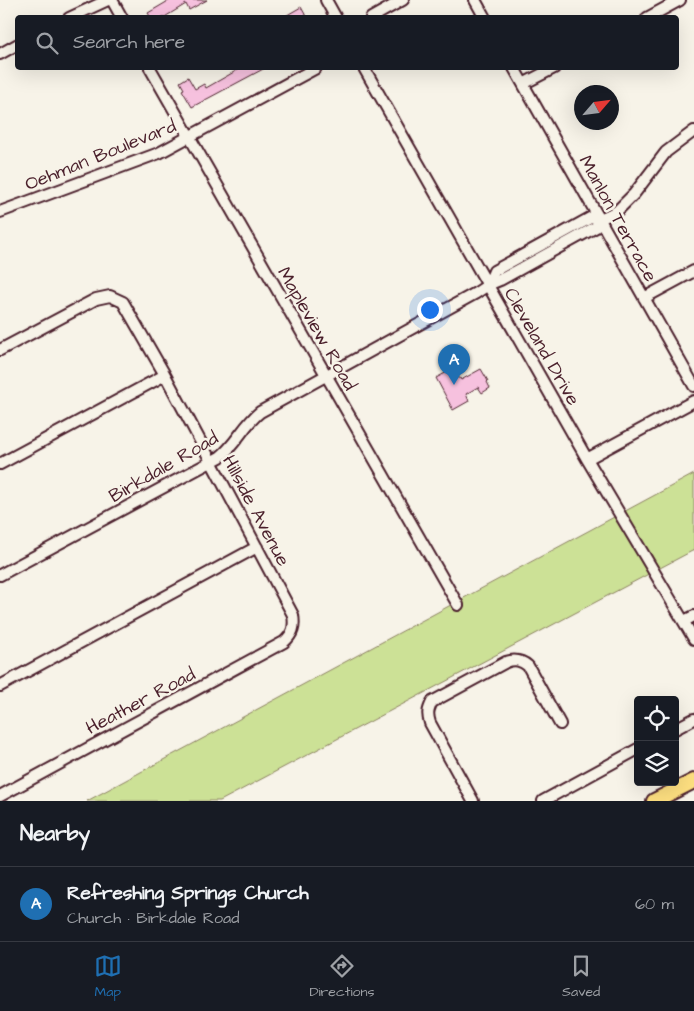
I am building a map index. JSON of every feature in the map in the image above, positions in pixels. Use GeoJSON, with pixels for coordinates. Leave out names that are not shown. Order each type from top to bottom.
{"type":"FeatureCollection","features":[{"type":"Feature","properties":{"kind":"highway"},"geometry":{"type":"LineString","coordinates":[[654,801],[694,781]]}},
{"type":"Feature","properties":{"kind":"street"},"geometry":{"type":"LineString","coordinates":[[326,0],[334,15]]}},
{"type":"Feature","properties":{"kind":"street"},"geometry":{"type":"LineString","coordinates":[[376,15],[403,0]]}},
{"type":"Feature","properties":{"kind":"street"},"geometry":{"type":"LineString","coordinates":[[475,0],[483,15]]}},
{"type":"Feature","properties":{"kind":"street"},"geometry":{"type":"LineString","coordinates":[[652,15],[680,0]]}},
{"type":"Feature","properties":{"kind":"street"},"geometry":{"type":"LineString","coordinates":[[77,15],[113,1],[120,15]]}},
{"type":"Feature","properties":{"kind":"street"},"geometry":{"type":"LineString","coordinates":[[0,54],[15,46]]}},
{"type":"Feature","properties":{"kind":"street","name":"Mapleview Road"},"geometry":{"type":"LineString","coordinates":[[151,70],[458,605]]}},
{"type":"Feature","properties":{"kind":"street","name":"Oehman Boulevard"},"geometry":{"type":"LineString","coordinates":[[0,212],[150,156],[312,70]]}},
{"type":"Feature","properties":{"kind":"street","name":"Cleveland Drive"},"geometry":{"type":"LineString","coordinates":[[365,70],[587,459],[694,639]]}},
{"type":"Feature","properties":{"kind":"street","name":"Manlon Terrace"},"geometry":{"type":"LineString","coordinates":[[515,70],[694,386]]}},
{"type":"Feature","properties":{"kind":"street"},"geometry":{"type":"LineString","coordinates":[[523,84],[550,70]]}},
{"type":"Feature","properties":{"kind":"street","name":"Birkdale Road"},"geometry":{"type":"LineString","coordinates":[[0,576],[211,462],[230,449],[245,426],[260,412],[476,294],[488,284],[500,280],[547,248],[598,226],[600,219],[617,211],[634,194],[666,152],[694,131]]}},
{"type":"Feature","properties":{"kind":"street"},"geometry":{"type":"LineString","coordinates":[[644,298],[694,271]]}},
{"type":"Feature","properties":{"kind":"street","name":"Hillside Avenue"},"geometry":{"type":"LineString","coordinates":[[0,350],[96,298],[110,296],[123,302],[165,375],[293,615],[293,631]]}},
{"type":"Feature","properties":{"kind":"street"},"geometry":{"type":"LineString","coordinates":[[0,464],[165,375]]}},
{"type":"Feature","properties":{"kind":"street"},"geometry":{"type":"LineString","coordinates":[[587,459],[694,401]]}},
{"type":"Feature","properties":{"kind":"street"},"geometry":{"type":"LineString","coordinates":[[0,686],[257,548]]}},
{"type":"Feature","properties":{"kind":"street"},"geometry":{"type":"LineString","coordinates":[[684,621],[694,616]]}},
{"type":"Feature","properties":{"kind":"street","name":"Heather Road"},"geometry":{"type":"LineString","coordinates":[[0,796],[284,642],[293,631]]}},
{"type":"Feature","properties":{"kind":"street"},"geometry":{"type":"LineString","coordinates":[[473,801],[427,715],[432,702],[506,662],[516,660],[528,666],[560,724]]}},
{"type":"Feature","properties":{"kind":"street"},"geometry":{"type":"LineString","coordinates":[[679,727],[694,719]]}},
{"type":"Feature","properties":{"kind":"street"},"geometry":{"type":"LineString","coordinates":[[543,801],[634,751]]}},
{"type":"Feature","properties":{"kind":"green space"},"geometry":{"type":"Polygon","coordinates":[[[694,474],[694,550],[220,801],[87,801],[694,474]]]}},
{"type":"Feature","properties":{"kind":"building"},"geometry":{"type":"Polygon","coordinates":[[[170,0],[207,0],[189,10],[186,4],[168,15],[149,15],[148,13],[170,0]]]}},
{"type":"Feature","properties":{"kind":"building"},"geometry":{"type":"Polygon","coordinates":[[[301,7],[305,15],[287,15],[301,7]]]}},
{"type":"Feature","properties":{"kind":"building"},"geometry":{"type":"Polygon","coordinates":[[[238,70],[261,70],[192,107],[182,90],[184,89],[180,82],[188,77],[195,89],[204,84],[206,88],[238,70]]]}},
{"type":"Feature","properties":{"kind":"building"},"geometry":{"type":"Polygon","coordinates":[[[453,369],[461,380],[481,369],[490,388],[482,393],[478,387],[466,394],[469,401],[453,410],[436,378],[453,369]]]}},
{"type":"Feature","properties":{"kind":"place","name":"Refreshing Springs Church"},"geometry":{"type":"Point","coordinates":[454,385]}}]}
